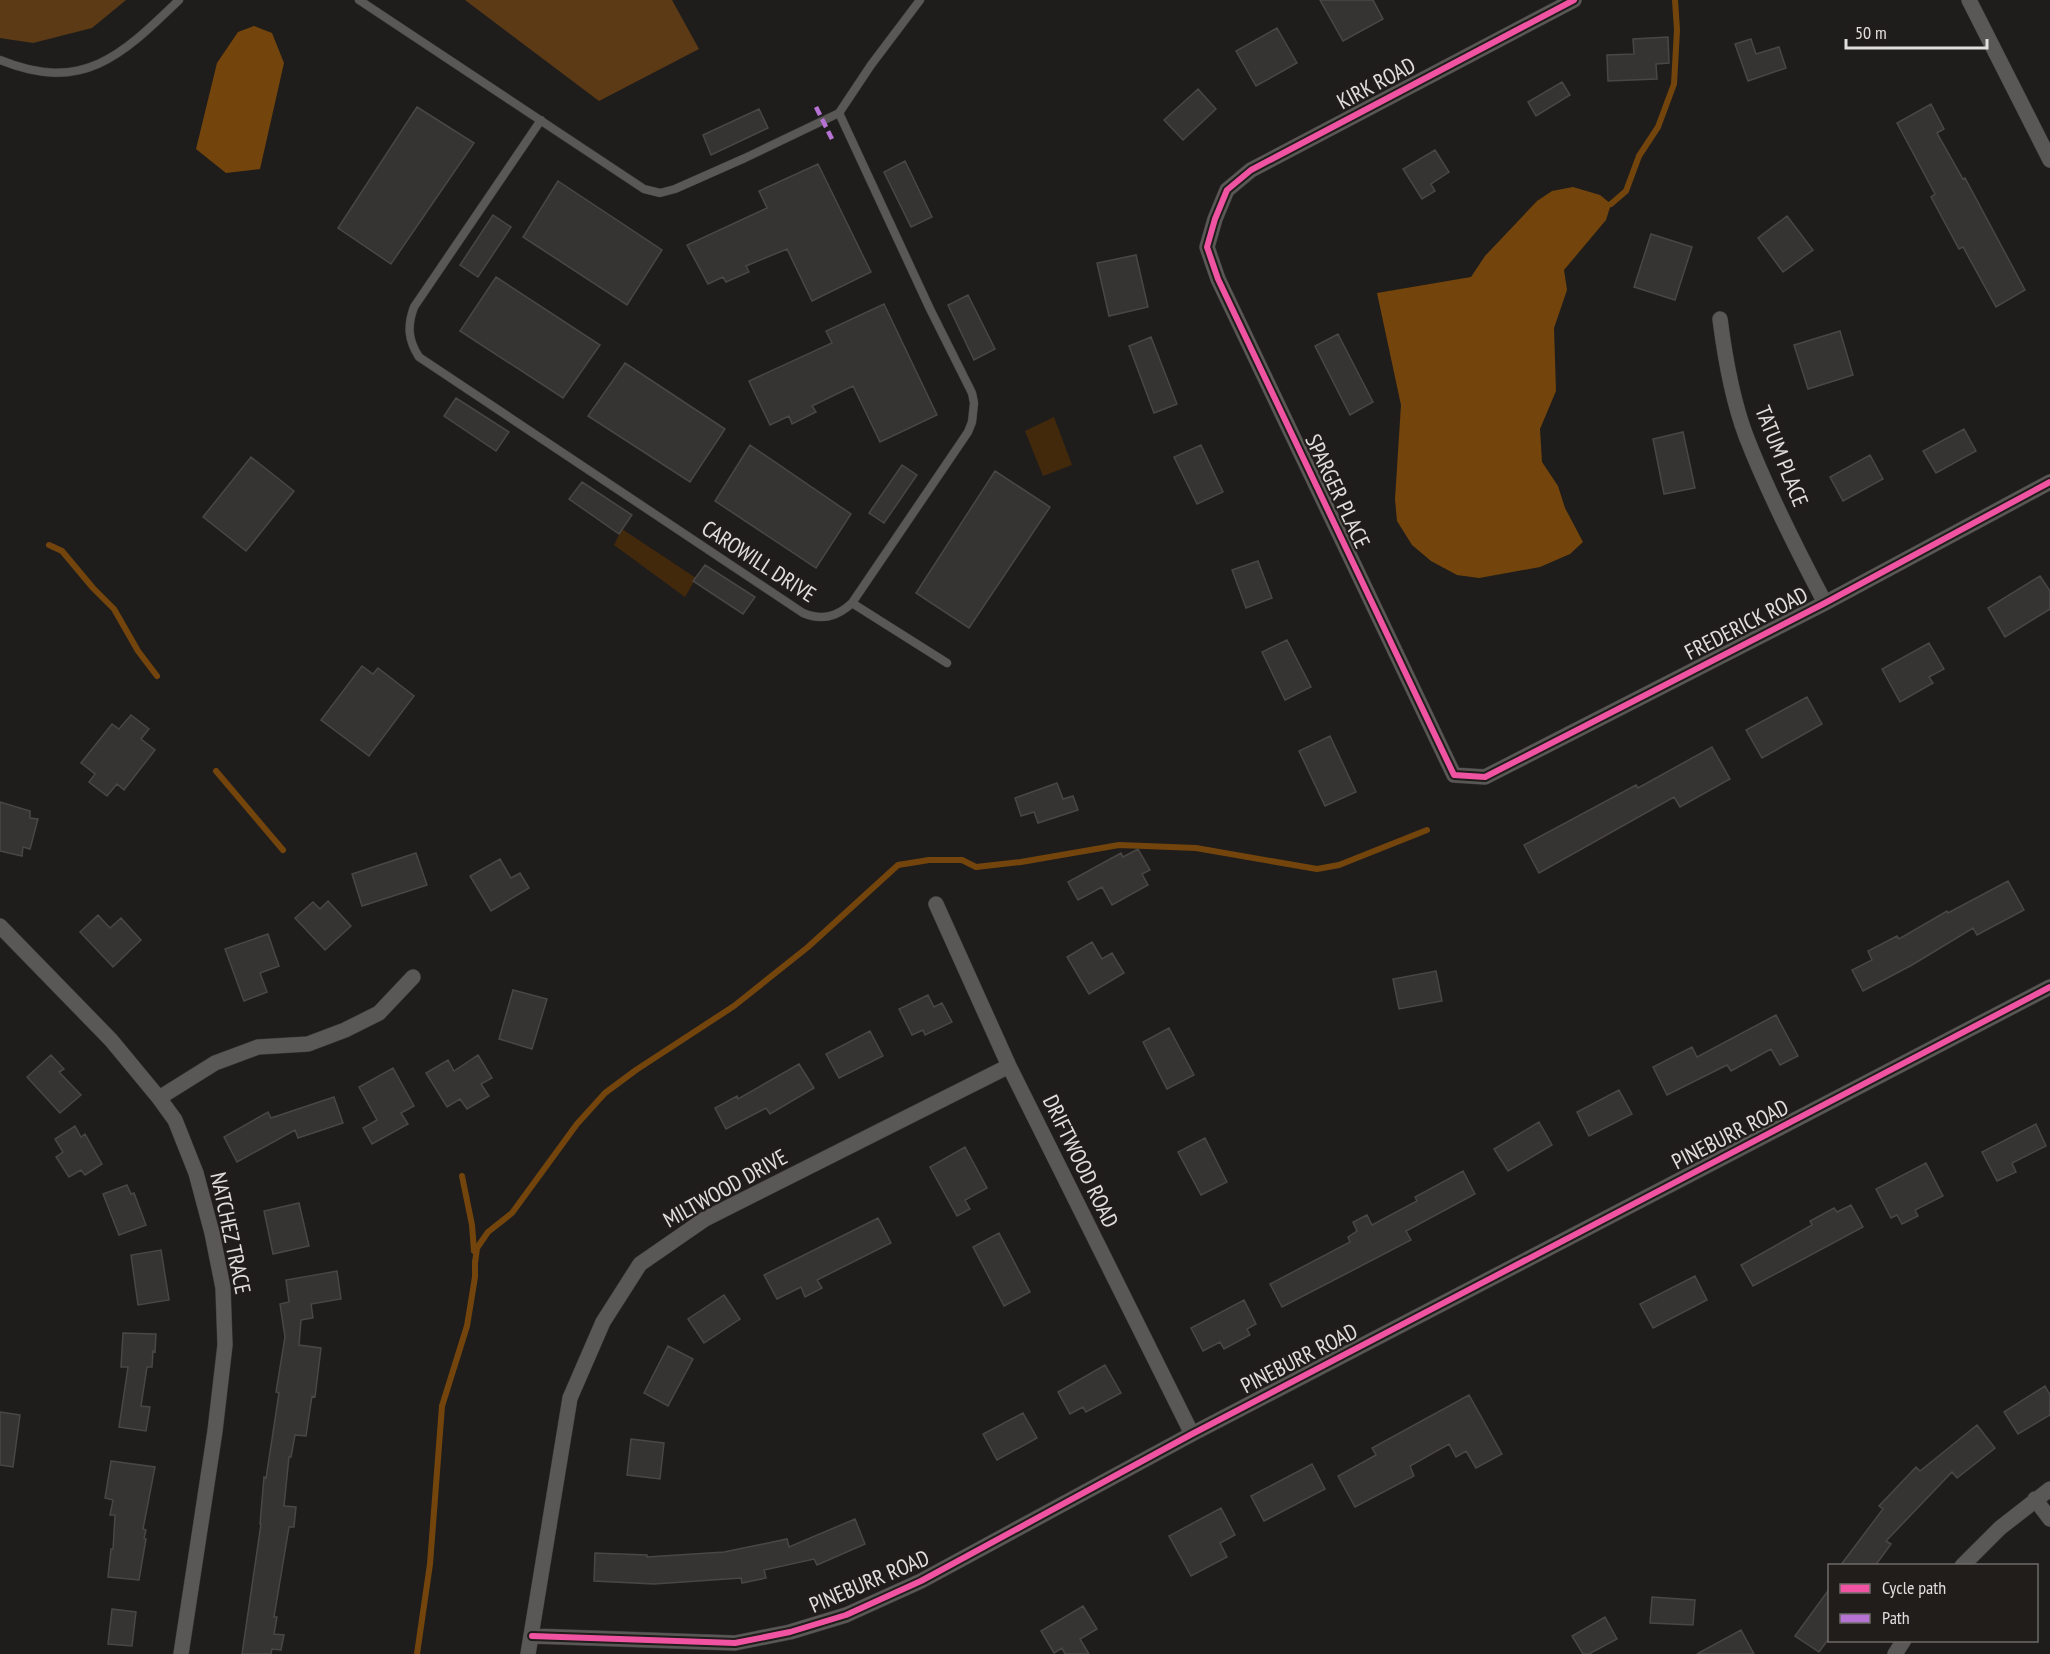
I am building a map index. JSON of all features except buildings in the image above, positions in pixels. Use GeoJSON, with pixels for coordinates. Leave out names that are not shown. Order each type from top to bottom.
{"type":"FeatureCollection","features":[{"type":"Feature","properties":{"kind":"street","name":"KIRK ROAD"},"geometry":{"type":"LineString","coordinates":[[1215,219],[1227,190],[1251,170],[1574,0]]}},
{"type":"Feature","properties":{"kind":"street"},"geometry":{"type":"LineString","coordinates":[[1969,0],[2050,159]]}},
{"type":"Feature","properties":{"kind":"street","name":"SPARGER PLACE"},"geometry":{"type":"LineString","coordinates":[[1215,219],[1207,247],[1218,279],[1454,775]]}},
{"type":"Feature","properties":{"kind":"street","name":"TATUM PLACE"},"geometry":{"type":"LineString","coordinates":[[1720,319],[1726,364],[1745,434],[1797,549],[1825,603]]}},
{"type":"Feature","properties":{"kind":"street","name":"FREDERICK ROAD"},"geometry":{"type":"LineString","coordinates":[[1454,775],[1485,777],[1825,603],[2050,482]]}},
{"type":"Feature","properties":{"kind":"street","name":"DRIFTWOOD ROAD"},"geometry":{"type":"LineString","coordinates":[[936,904],[1009,1066],[1192,1434]]}},
{"type":"Feature","properties":{"kind":"street","name":"NATCHEZ TRACE"},"geometry":{"type":"LineString","coordinates":[[0,926],[111,1040],[159,1098],[175,1120],[196,1173],[223,1288],[225,1345],[216,1431],[181,1654]]}},
{"type":"Feature","properties":{"kind":"street"},"geometry":{"type":"LineString","coordinates":[[159,1098],[215,1063],[258,1047],[309,1044],[345,1030],[379,1013],[413,977]]}},
{"type":"Feature","properties":{"kind":"street","name":"PINEBURR ROAD"},"geometry":{"type":"LineString","coordinates":[[532,1636],[735,1643],[790,1632],[846,1615],[921,1581],[1192,1434],[2050,987]]}},
{"type":"Feature","properties":{"kind":"street","name":"MILTWOOD DRIVE"},"geometry":{"type":"LineString","coordinates":[[528,1654],[570,1398],[603,1322],[640,1264],[705,1219],[1009,1066]]}},
{"type":"Feature","properties":{"kind":"street"},"geometry":{"type":"LineString","coordinates":[[1964,1564],[2001,1528],[2050,1489]]}},
{"type":"Feature","properties":{"kind":"street"},"geometry":{"type":"LineString","coordinates":[[2035,1499],[2050,1519]]}},
{"type":"Feature","properties":{"kind":"lane"},"geometry":{"type":"LineString","coordinates":[[0,60],[19,68],[55,74],[85,70],[115,56],[136,41],[179,0]]}},
{"type":"Feature","properties":{"kind":"lane"},"geometry":{"type":"LineString","coordinates":[[359,0],[644,189],[660,193],[675,189],[745,158],[839,113],[871,64],[920,0]]}},
{"type":"Feature","properties":{"kind":"lane","name":"CAROWILL DRIVE"},"geometry":{"type":"LineString","coordinates":[[541,120],[414,307],[409,320],[408,333],[413,348],[419,357],[803,613],[813,617],[835,616],[852,603],[968,432],[972,422],[974,403],[972,393],[930,309],[839,113]]}},
{"type":"Feature","properties":{"kind":"lane"},"geometry":{"type":"LineString","coordinates":[[852,603],[947,663]]}},
{"type":"Feature","properties":{"kind":"shaded area"},"geometry":{"type":"Polygon","coordinates":[[[0,0],[126,0],[92,28],[33,43],[0,38],[0,0]]]}},
{"type":"Feature","properties":{"kind":"shaded area"},"geometry":{"type":"Polygon","coordinates":[[[465,0],[672,0],[699,49],[599,101],[465,0]]]}},
{"type":"Feature","properties":{"kind":"shaded area"},"geometry":{"type":"Polygon","coordinates":[[[254,26],[272,33],[284,63],[260,169],[226,173],[196,149],[217,63],[238,32],[254,26]]]}},
{"type":"Feature","properties":{"kind":"shaded area"},"geometry":{"type":"Polygon","coordinates":[[[1573,187],[1600,195],[1611,204],[1606,220],[1564,270],[1567,290],[1554,328],[1556,391],[1540,429],[1542,462],[1558,486],[1565,508],[1583,542],[1570,554],[1540,567],[1479,578],[1457,575],[1431,561],[1412,545],[1397,521],[1395,499],[1401,405],[1377,293],[1471,277],[1485,256],[1537,201],[1552,191],[1573,187]]]}},
{"type":"Feature","properties":{"kind":"shaded area"},"geometry":{"type":"Polygon","coordinates":[[[1054,417],[1072,465],[1043,476],[1025,431],[1054,417]]]}},
{"type":"Feature","properties":{"kind":"shaded area"},"geometry":{"type":"Polygon","coordinates":[[[622,529],[696,578],[685,597],[614,545],[622,529]]]}},
{"type":"Feature","properties":{"kind":"waterway"},"geometry":{"type":"LineString","coordinates":[[1603,207],[1611,204],[1626,191],[1639,156],[1658,127],[1674,84],[1677,30],[1675,0]]}},
{"type":"Feature","properties":{"kind":"waterway"},"geometry":{"type":"LineString","coordinates":[[49,545],[62,551],[114,609],[138,651],[157,676]]}},
{"type":"Feature","properties":{"kind":"waterway"},"geometry":{"type":"LineString","coordinates":[[216,771],[283,850]]}},
{"type":"Feature","properties":{"kind":"waterway"},"geometry":{"type":"LineString","coordinates":[[475,1263],[477,1248],[488,1232],[512,1213],[577,1124],[605,1093],[734,1006],[808,947],[898,865],[929,860],[962,860],[976,867],[1021,862],[1119,845],[1196,848],[1317,869],[1339,865],[1427,830]]}},
{"type":"Feature","properties":{"kind":"waterway"},"geometry":{"type":"LineString","coordinates":[[462,1176],[472,1225],[474,1251]]}},
{"type":"Feature","properties":{"kind":"waterway"},"geometry":{"type":"LineString","coordinates":[[417,1654],[430,1564],[442,1406],[467,1326],[475,1277],[475,1261]]}},
{"type":"Feature","properties":{"kind":"marked path"},"geometry":{"type":"LineString","coordinates":[[816,107],[832,139]]}},
{"type":"Feature","properties":{"kind":"cycle path"},"geometry":{"type":"LineString","coordinates":[[1574,0],[1251,170],[1227,190],[1207,247],[1218,279],[1454,775],[1485,777],[1825,603],[2050,482]]}},
{"type":"Feature","properties":{"kind":"cycle path"},"geometry":{"type":"LineString","coordinates":[[532,1636],[735,1643],[790,1632],[846,1615],[921,1581],[1192,1434],[2050,987]]}}]}
